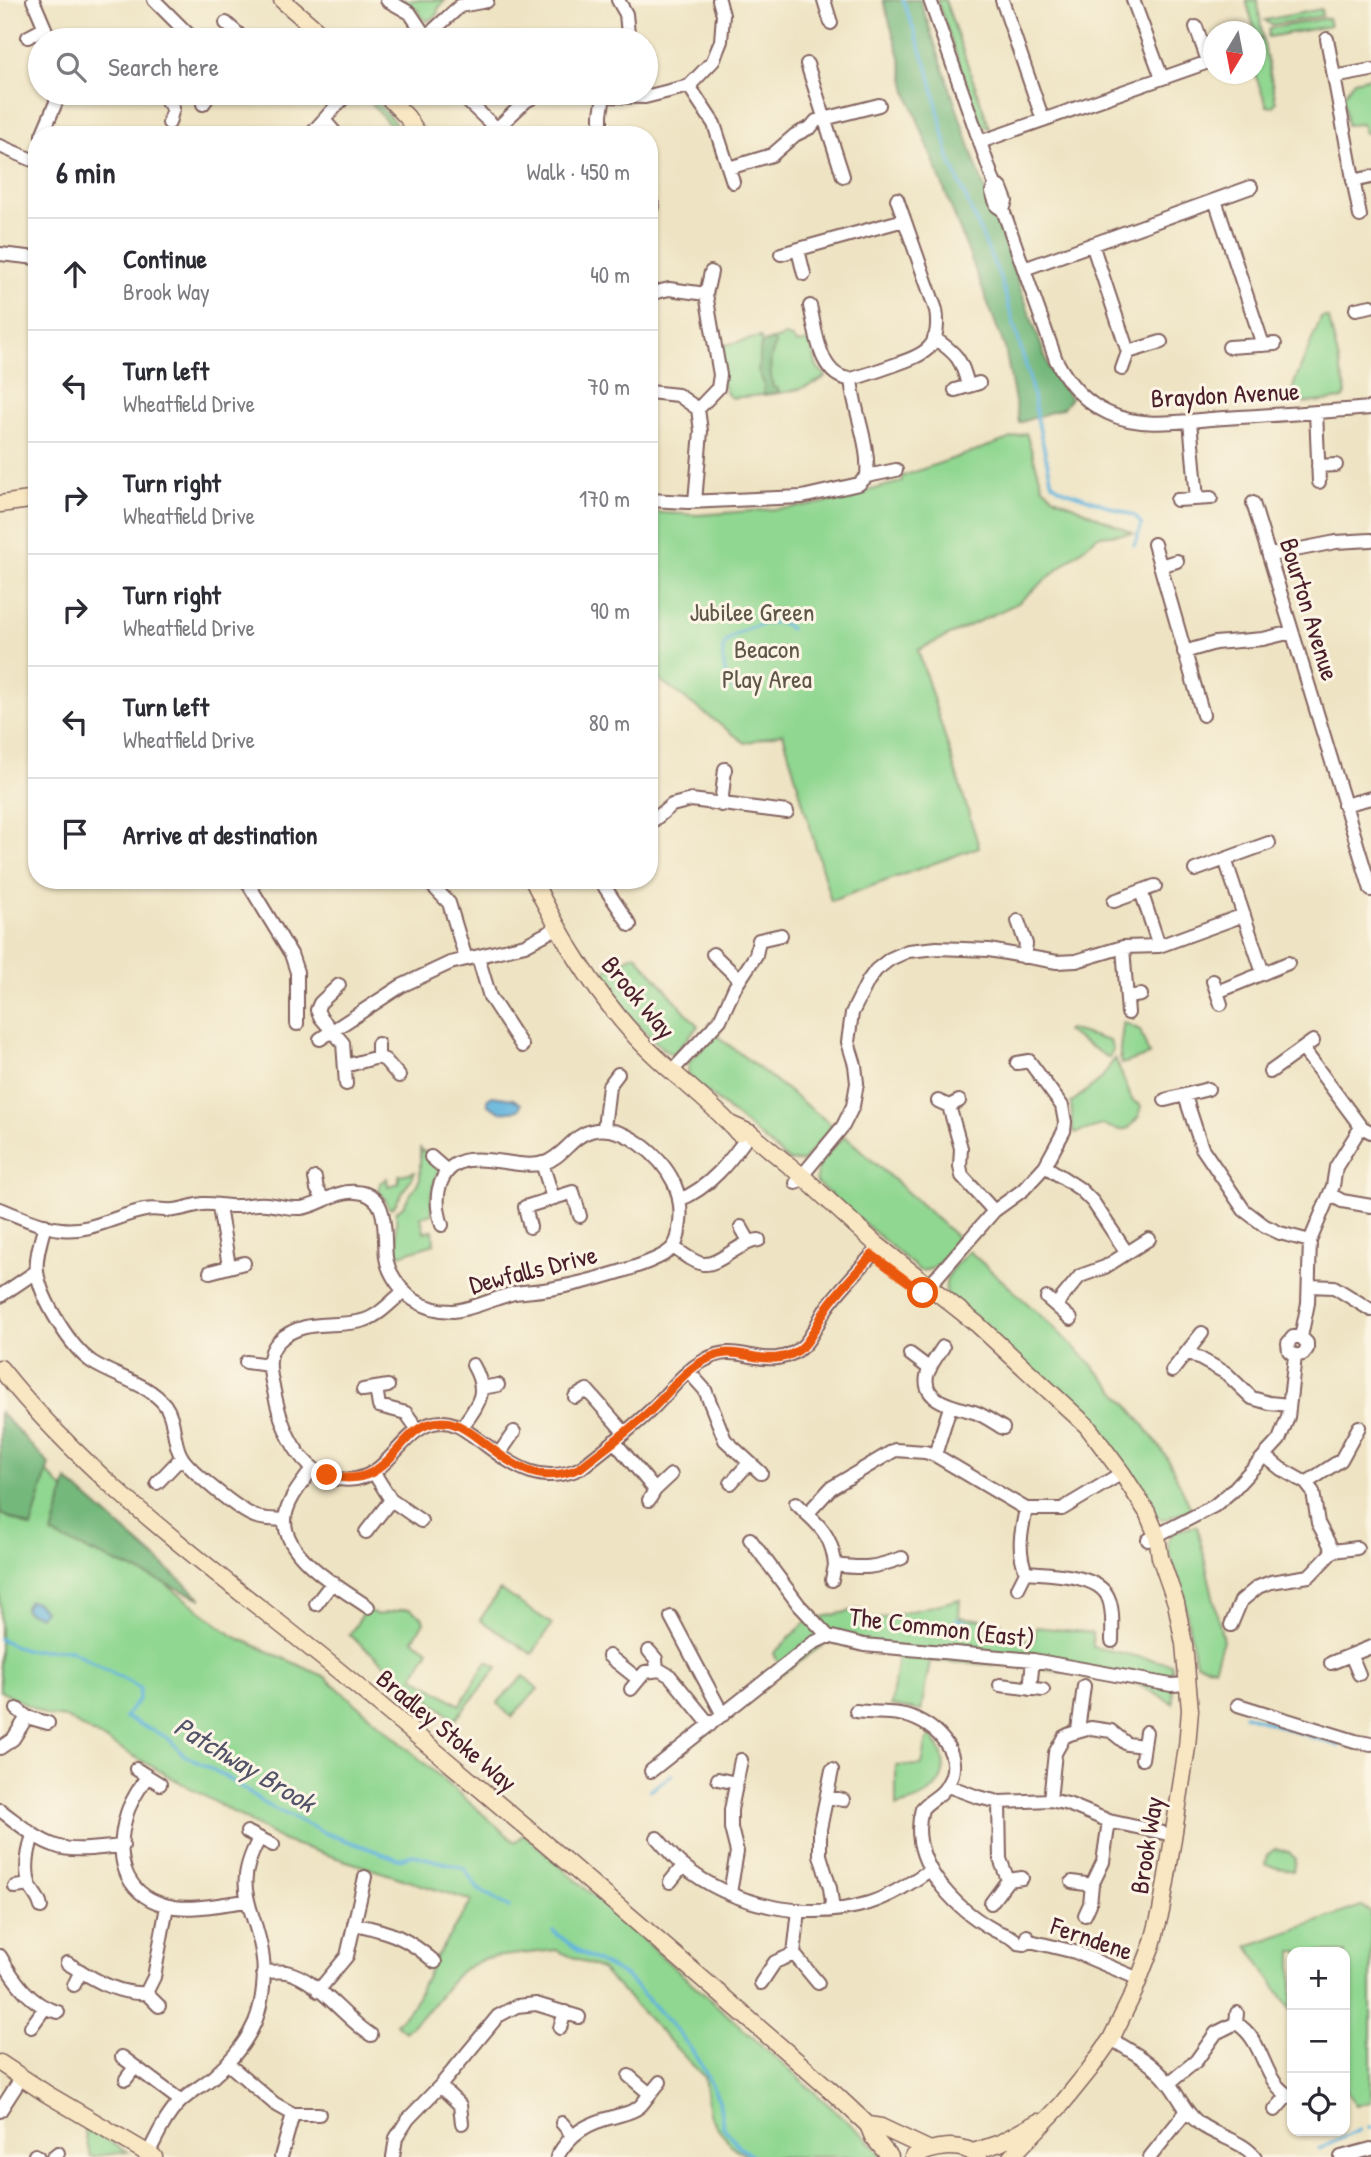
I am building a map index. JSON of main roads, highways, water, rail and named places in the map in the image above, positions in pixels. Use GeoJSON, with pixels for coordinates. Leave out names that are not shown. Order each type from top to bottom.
{"type":"FeatureCollection","features":[{"type":"Feature","properties":{"kind":"water"},"geometry":{"type":"Polygon","coordinates":[[[492,1096],[513,1099],[521,1104],[519,1110],[500,1112],[488,1105],[487,1100],[492,1096]]]}},
{"type":"Feature","properties":{"kind":"water"},"geometry":{"type":"Polygon","coordinates":[[[29,1601],[37,1603],[44,1610],[40,1616],[26,1612],[25,1607],[29,1601]]]}},
{"type":"Feature","properties":{"kind":"waterway"},"geometry":{"type":"LineString","coordinates":[[903,0],[930,75],[949,158],[1001,280],[1029,376],[1052,483],[1061,489],[1135,516],[1142,525],[1134,545]]}},
{"type":"Feature","properties":{"kind":"waterway"},"geometry":{"type":"LineString","coordinates":[[736,691],[725,673],[725,644],[742,631],[759,625],[775,622],[790,629]]}},
{"type":"Feature","properties":{"kind":"waterway"},"geometry":{"type":"LineString","coordinates":[[956,1620],[972,1623]]}},
{"type":"Feature","properties":{"kind":"waterway","name":"Patchway Brook"},"geometry":{"type":"LineString","coordinates":[[0,1639],[24,1650],[70,1650],[140,1688],[139,1699],[125,1717],[168,1738],[184,1755],[223,1775],[269,1806],[325,1833],[398,1859],[414,1855],[464,1868],[478,1889],[509,1907]]}},
{"type":"Feature","properties":{"kind":"waterway"},"geometry":{"type":"LineString","coordinates":[[1245,1715],[1339,1746]]}},
{"type":"Feature","properties":{"kind":"waterway"},"geometry":{"type":"LineString","coordinates":[[651,1790],[672,1775]]}},
{"type":"Feature","properties":{"kind":"waterway","name":"Patchway Brook"},"geometry":{"type":"LineString","coordinates":[[553,1931],[580,1952],[626,1976],[680,2034],[699,2060],[719,2100],[723,2127],[742,2149],[753,2157]]}},
{"type":"Feature","properties":{"kind":"waterway"},"geometry":{"type":"LineString","coordinates":[[1319,2149],[1360,2130]]}},
{"type":"Feature","properties":{"kind":"park label","name":"Jubilee Green"},"geometry":{"type":"Point","coordinates":[752,611]}},
{"type":"Feature","properties":{"kind":"park label","name":"Beacon Play Area"},"geometry":{"type":"Point","coordinates":[767,663]}}]}
